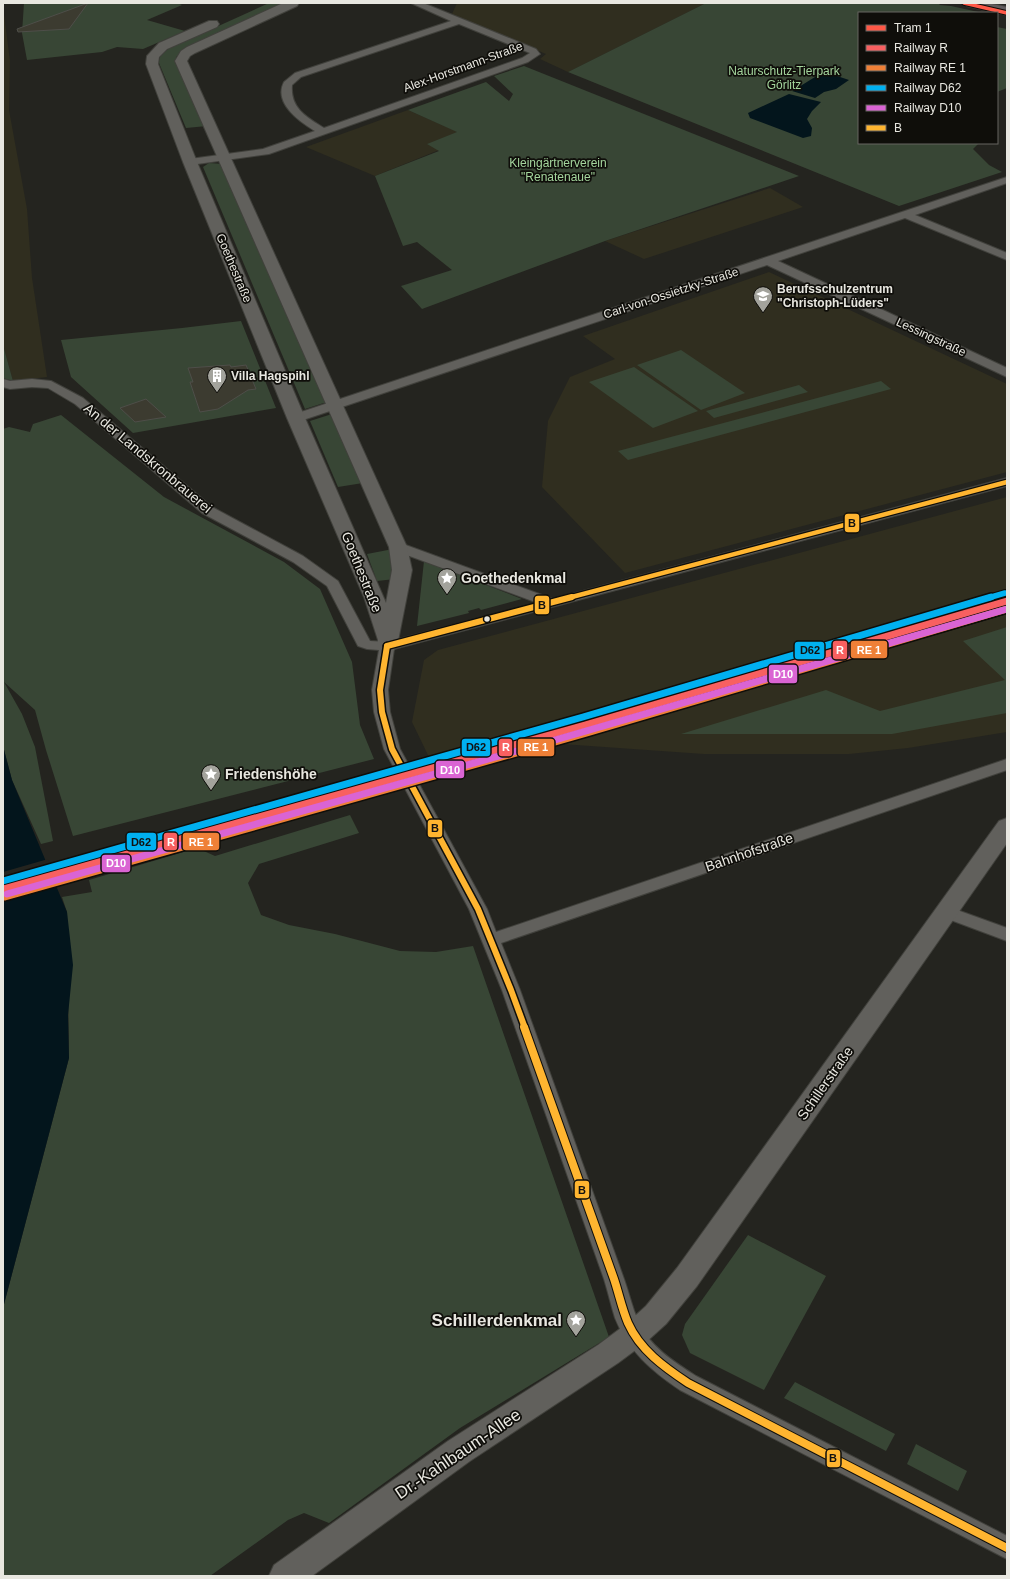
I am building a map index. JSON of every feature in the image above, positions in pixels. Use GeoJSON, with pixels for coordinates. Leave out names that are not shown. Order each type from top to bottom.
{"type":"FeatureCollection","features":[{"type":"Feature","properties":{"kind":"main road"},"geometry":{"type":"LineString","coordinates":[[971,3],[1007,11]]}},
{"type":"Feature","properties":{"kind":"street","name":"Goethestraße"},"geometry":{"type":"LineString","coordinates":[[260,3],[168,43],[158,50],[153,56],[152,64],[190,162],[296,418],[374,596],[387,643]]}},
{"type":"Feature","properties":{"kind":"street","name":"Goethestraße"},"geometry":{"type":"LineString","coordinates":[[293,3],[191,50],[183,57],[181,61],[398,547],[402,570],[387,643]]}},
{"type":"Feature","properties":{"kind":"street","name":"Alex-Horstmann-Straße"},"geometry":{"type":"LineString","coordinates":[[225,158],[265,152],[528,59],[535,54],[533,51],[415,3]]}},
{"type":"Feature","properties":{"kind":"street"},"geometry":{"type":"LineString","coordinates":[[322,131],[306,121],[292,107],[287,97],[287,84],[298,75],[459,21]]}},
{"type":"Feature","properties":{"kind":"street"},"geometry":{"type":"LineString","coordinates":[[190,162],[225,158]]}},
{"type":"Feature","properties":{"kind":"street","name":"Carl-von-Ossietzky-Straße"},"geometry":{"type":"LineString","coordinates":[[335,405],[1007,180]]}},
{"type":"Feature","properties":{"kind":"street"},"geometry":{"type":"LineString","coordinates":[[905,214],[1007,257]]}},
{"type":"Feature","properties":{"kind":"street","name":"Lessingstraße"},"geometry":{"type":"LineString","coordinates":[[768,261],[1007,373]]}},
{"type":"Feature","properties":{"kind":"street","name":"An der Landskronbrauerei"},"geometry":{"type":"LineString","coordinates":[[3,383],[32,383],[51,385],[72,395],[207,510],[298,559],[333,584],[360,640],[367,645],[387,643],[552,603],[1007,482]]}},
{"type":"Feature","properties":{"kind":"street"},"geometry":{"type":"LineString","coordinates":[[296,418],[335,405]]}},
{"type":"Feature","properties":{"kind":"street"},"geometry":{"type":"LineString","coordinates":[[398,547],[552,603]]}},
{"type":"Feature","properties":{"kind":"street"},"geometry":{"type":"LineString","coordinates":[[387,643],[380,690],[382,712],[392,749],[478,909],[491,940],[513,997],[611,1272],[628,1324],[649,1353],[660,1363],[688,1383],[1007,1548]]}},
{"type":"Feature","properties":{"kind":"street","name":"Bahnhofstraße"},"geometry":{"type":"LineString","coordinates":[[491,940],[1007,764]]}},
{"type":"Feature","properties":{"kind":"street","name":"Schillerstraße"},"geometry":{"type":"LineString","coordinates":[[635,1334],[656,1314],[687,1278],[1007,826]]}},
{"type":"Feature","properties":{"kind":"street"},"geometry":{"type":"LineString","coordinates":[[946,912],[1007,936]]}},
{"type":"Feature","properties":{"kind":"street","name":"Dr.-Kahlbaum-Allee"},"geometry":{"type":"LineString","coordinates":[[285,1576],[459,1451],[608,1354],[635,1334]]}},
{"type":"Feature","properties":{"kind":"shaded area"},"geometry":{"type":"Polygon","coordinates":[[[457,3],[706,3],[568,72],[540,59],[546,54],[452,14],[457,3]]]}},
{"type":"Feature","properties":{"kind":"shaded area"},"geometry":{"type":"Polygon","coordinates":[[[3,7],[10,61],[9,110],[27,209],[32,278],[47,377],[13,381],[3,345],[3,7]]]}},
{"type":"Feature","properties":{"kind":"shaded area"},"geometry":{"type":"Polygon","coordinates":[[[825,72],[849,80],[836,89],[824,92],[815,98],[792,91],[816,76],[825,72]]]}},
{"type":"Feature","properties":{"kind":"shaded area"},"geometry":{"type":"Polygon","coordinates":[[[789,94],[821,102],[812,111],[807,119],[812,128],[811,136],[803,138],[750,118],[748,113],[789,94]]]}},
{"type":"Feature","properties":{"kind":"shaded area"},"geometry":{"type":"Polygon","coordinates":[[[408,110],[458,132],[428,144],[439,150],[375,176],[306,147],[408,110]]]}},
{"type":"Feature","properties":{"kind":"shaded area"},"geometry":{"type":"Polygon","coordinates":[[[770,188],[803,207],[644,259],[605,241],[770,188]]]}},
{"type":"Feature","properties":{"kind":"shaded area"},"geometry":{"type":"Polygon","coordinates":[[[769,272],[1007,384],[1007,472],[625,573],[542,487],[548,421],[570,377],[615,359],[583,336],[769,272]]]}},
{"type":"Feature","properties":{"kind":"shaded area"},"geometry":{"type":"Polygon","coordinates":[[[1007,497],[1007,732],[908,748],[849,754],[704,754],[562,744],[440,780],[412,722],[424,660],[438,650],[1007,497]]]}},
{"type":"Feature","properties":{"kind":"shaded area"},"geometry":{"type":"Polygon","coordinates":[[[3,746],[12,780],[67,912],[73,965],[68,1015],[69,1058],[3,1308],[3,746]]]}},
{"type":"Feature","properties":{"kind":"green space"},"geometry":{"type":"Polygon","coordinates":[[[24,3],[177,3],[182,5],[147,20],[185,31],[143,49],[117,47],[102,52],[27,60],[22,33],[24,3]]]}},
{"type":"Feature","properties":{"kind":"green space"},"geometry":{"type":"Polygon","coordinates":[[[269,3],[289,3],[188,49],[176,57],[207,126],[186,128],[159,63],[161,55],[172,47],[269,3]]]}},
{"type":"Feature","properties":{"kind":"green space","name":"Naturschutz-Tierpark Görlitz"},"geometry":{"type":"Polygon","coordinates":[[[706,3],[938,3],[940,5],[978,12],[858,12],[858,144],[978,144],[973,149],[989,165],[1002,172],[899,206],[568,72],[706,3]]]}},
{"type":"Feature","properties":{"kind":"green space"},"geometry":{"type":"Polygon","coordinates":[[[998,27],[1007,29],[1007,88],[998,92],[998,27]]]}},
{"type":"Feature","properties":{"kind":"green space","name":"Kleingärtnerverein \"Renatenaue\""},"geometry":{"type":"Polygon","coordinates":[[[524,66],[799,176],[605,241],[422,309],[401,286],[452,270],[417,242],[403,246],[375,176],[439,151],[427,144],[457,132],[408,110],[486,82],[509,101],[513,94],[494,76],[524,66]]]}},
{"type":"Feature","properties":{"kind":"green space"},"geometry":{"type":"Polygon","coordinates":[[[209,163],[223,164],[327,402],[305,409],[203,167],[209,163]]]}},
{"type":"Feature","properties":{"kind":"green space"},"geometry":{"type":"Polygon","coordinates":[[[241,321],[276,408],[133,433],[71,377],[61,340],[182,328],[241,321]]]}},
{"type":"Feature","properties":{"kind":"green space"},"geometry":{"type":"Polygon","coordinates":[[[3,345],[13,381],[3,378],[3,345]]]}},
{"type":"Feature","properties":{"kind":"green space"},"geometry":{"type":"Polygon","coordinates":[[[681,350],[745,393],[701,410],[637,365],[681,350]]]}},
{"type":"Feature","properties":{"kind":"green space"},"geometry":{"type":"Polygon","coordinates":[[[634,367],[698,411],[653,428],[589,382],[634,367]]]}},
{"type":"Feature","properties":{"kind":"green space"},"geometry":{"type":"Polygon","coordinates":[[[881,381],[891,389],[628,460],[618,451],[881,381]]]}},
{"type":"Feature","properties":{"kind":"green space"},"geometry":{"type":"Polygon","coordinates":[[[799,385],[808,392],[714,418],[706,411],[799,385]]]}},
{"type":"Feature","properties":{"kind":"green space"},"geometry":{"type":"Polygon","coordinates":[[[332,414],[363,483],[338,487],[310,421],[332,414]]]}},
{"type":"Feature","properties":{"kind":"green space"},"geometry":{"type":"Polygon","coordinates":[[[61,415],[164,497],[284,562],[320,589],[352,662],[360,725],[374,759],[73,836],[35,710],[4,682],[22,714],[35,747],[53,841],[41,844],[12,780],[3,746],[3,429],[9,427],[30,432],[33,424],[61,415]]]}},
{"type":"Feature","properties":{"kind":"green space"},"geometry":{"type":"Polygon","coordinates":[[[393,549],[395,579],[377,581],[367,554],[393,549]]]}},
{"type":"Feature","properties":{"kind":"green space"},"geometry":{"type":"Polygon","coordinates":[[[424,561],[522,599],[481,610],[479,608],[468,611],[469,613],[417,626],[424,561]]]}},
{"type":"Feature","properties":{"kind":"green space"},"geometry":{"type":"Polygon","coordinates":[[[1007,627],[1007,713],[892,734],[681,734],[826,690],[880,711],[1005,680],[963,641],[1007,627]]]}},
{"type":"Feature","properties":{"kind":"green space"},"geometry":{"type":"Polygon","coordinates":[[[350,815],[359,833],[259,864],[248,883],[261,915],[289,925],[335,934],[400,951],[436,952],[473,946],[609,1337],[460,1428],[329,1523],[304,1513],[288,1520],[210,1576],[3,1576],[3,1308],[69,1058],[67,912],[62,897],[92,892],[89,880],[197,848],[215,856],[350,815]]]}},
{"type":"Feature","properties":{"kind":"green space"},"geometry":{"type":"Polygon","coordinates":[[[748,1235],[826,1276],[764,1390],[690,1353],[682,1335],[685,1324],[748,1235]]]}},
{"type":"Feature","properties":{"kind":"green space"},"geometry":{"type":"Polygon","coordinates":[[[795,1382],[895,1434],[886,1451],[784,1398],[795,1382]]]}},
{"type":"Feature","properties":{"kind":"green space"},"geometry":{"type":"Polygon","coordinates":[[[916,1444],[967,1471],[958,1491],[907,1464],[916,1444]]]}},
{"type":"Feature","properties":{"kind":"pier"},"geometry":{"type":"Polygon","coordinates":[[[48,859],[57,880],[3,896],[3,872],[48,859]]]}},
{"type":"Feature","properties":{"kind":"building"},"geometry":{"type":"Polygon","coordinates":[[[88,3],[69,29],[18,32],[17,29],[88,3]]]}},
{"type":"Feature","properties":{"kind":"building","name":"Villa Hagspihl"},"geometry":{"type":"Polygon","coordinates":[[[230,365],[231,367],[246,365],[256,389],[248,390],[218,409],[200,412],[190,382],[193,382],[188,368],[230,365]]]}},
{"type":"Feature","properties":{"kind":"building"},"geometry":{"type":"Polygon","coordinates":[[[146,399],[166,417],[135,422],[120,408],[146,399]]]}},
{"type":"Feature","properties":{"kind":"tram line","name":"1"},"geometry":{"type":"LineString","coordinates":[[964,3],[1007,13]]}},
{"type":"Feature","properties":{"kind":"rail line","name":"D62"},"geometry":{"type":"LineString","coordinates":[[3,881],[583,717],[1005,593]]}},
{"type":"Feature","properties":{"kind":"rail line","name":"R"},"geometry":{"type":"LineString","coordinates":[[3,889],[585,725],[1007,601]]}},
{"type":"Feature","properties":{"kind":"rail line","name":"D10"},"geometry":{"type":"LineString","coordinates":[[7,894],[524,749],[1007,609]]}},
{"type":"Feature","properties":{"kind":"transit line","name":"B"},"geometry":{"type":"LineString","coordinates":[[387,646],[1007,482]]}},
{"type":"Feature","properties":{"kind":"transit line"},"geometry":{"type":"LineString","coordinates":[[5,897],[587,733],[1007,609]]}},
{"type":"Feature","properties":{"kind":"transit line","name":"B"},"geometry":{"type":"LineString","coordinates":[[387,646],[380,690],[382,712],[392,749],[478,909],[511,990],[614,1279],[626,1318],[639,1342],[670,1371],[688,1383],[1007,1548]]}},
{"type":"Feature","properties":{"kind":"place","name":"Berufsschulzentrum \"Christoph-Lüders\""},"geometry":{"type":"Point","coordinates":[763,313]}},
{"type":"Feature","properties":{"kind":"place","name":"Villa Hagspihl"},"geometry":{"type":"Point","coordinates":[217,393]}},
{"type":"Feature","properties":{"kind":"place","name":"Goethedenkmal"},"geometry":{"type":"Point","coordinates":[447,595]}},
{"type":"Feature","properties":{"kind":"place","name":"Friedenshöhe"},"geometry":{"type":"Point","coordinates":[211,791]}},
{"type":"Feature","properties":{"kind":"place","name":"Schillerdenkmal"},"geometry":{"type":"Point","coordinates":[576,1337]}}]}
